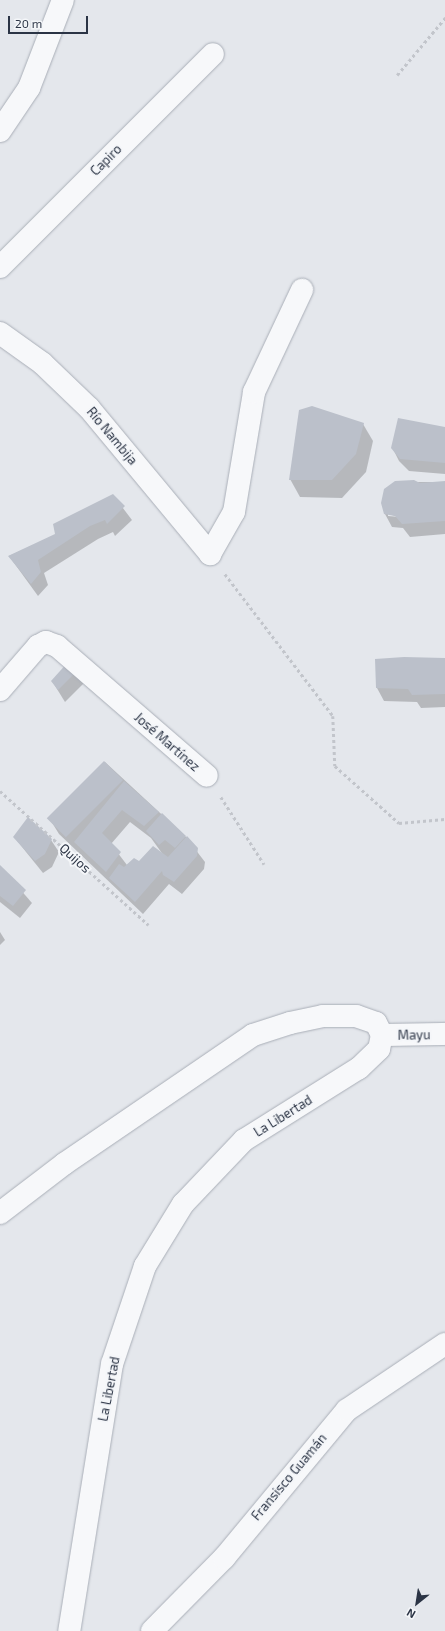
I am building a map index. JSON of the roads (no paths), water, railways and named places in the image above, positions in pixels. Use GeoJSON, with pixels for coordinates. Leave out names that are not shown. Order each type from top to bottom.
{"type":"FeatureCollection","features":[{"type":"Feature","properties":{"kind":"street"},"geometry":{"type":"LineString","coordinates":[[0,131],[30,88],[63,0]]}},
{"type":"Feature","properties":{"kind":"street","name":"Capiro"},"geometry":{"type":"LineString","coordinates":[[0,267],[213,54]]}},
{"type":"Feature","properties":{"kind":"street","name":"Río Nambija"},"geometry":{"type":"LineString","coordinates":[[0,333],[42,363],[89,408],[210,554],[234,512],[254,392],[302,290]]}},
{"type":"Feature","properties":{"kind":"street","name":"José Martínez"},"geometry":{"type":"LineString","coordinates":[[0,690],[38,646],[46,642],[57,646],[207,776]]}},
{"type":"Feature","properties":{"kind":"street"},"geometry":{"type":"LineString","coordinates":[[0,1213],[64,1164],[253,1035],[296,1021],[356,1016],[376,1023],[382,1035]]}},
{"type":"Feature","properties":{"kind":"street","name":"Mayu"},"geometry":{"type":"LineString","coordinates":[[382,1035],[445,1034]]}},
{"type":"Feature","properties":{"kind":"street","name":"La Libertad"},"geometry":{"type":"LineString","coordinates":[[69,1631],[112,1364],[145,1266],[183,1204],[244,1140],[359,1068],[379,1049],[382,1035]]}},
{"type":"Feature","properties":{"kind":"street","name":"Fransisco Guamán"},"geometry":{"type":"LineString","coordinates":[[152,1631],[224,1558],[347,1410],[445,1344]]}}]}
